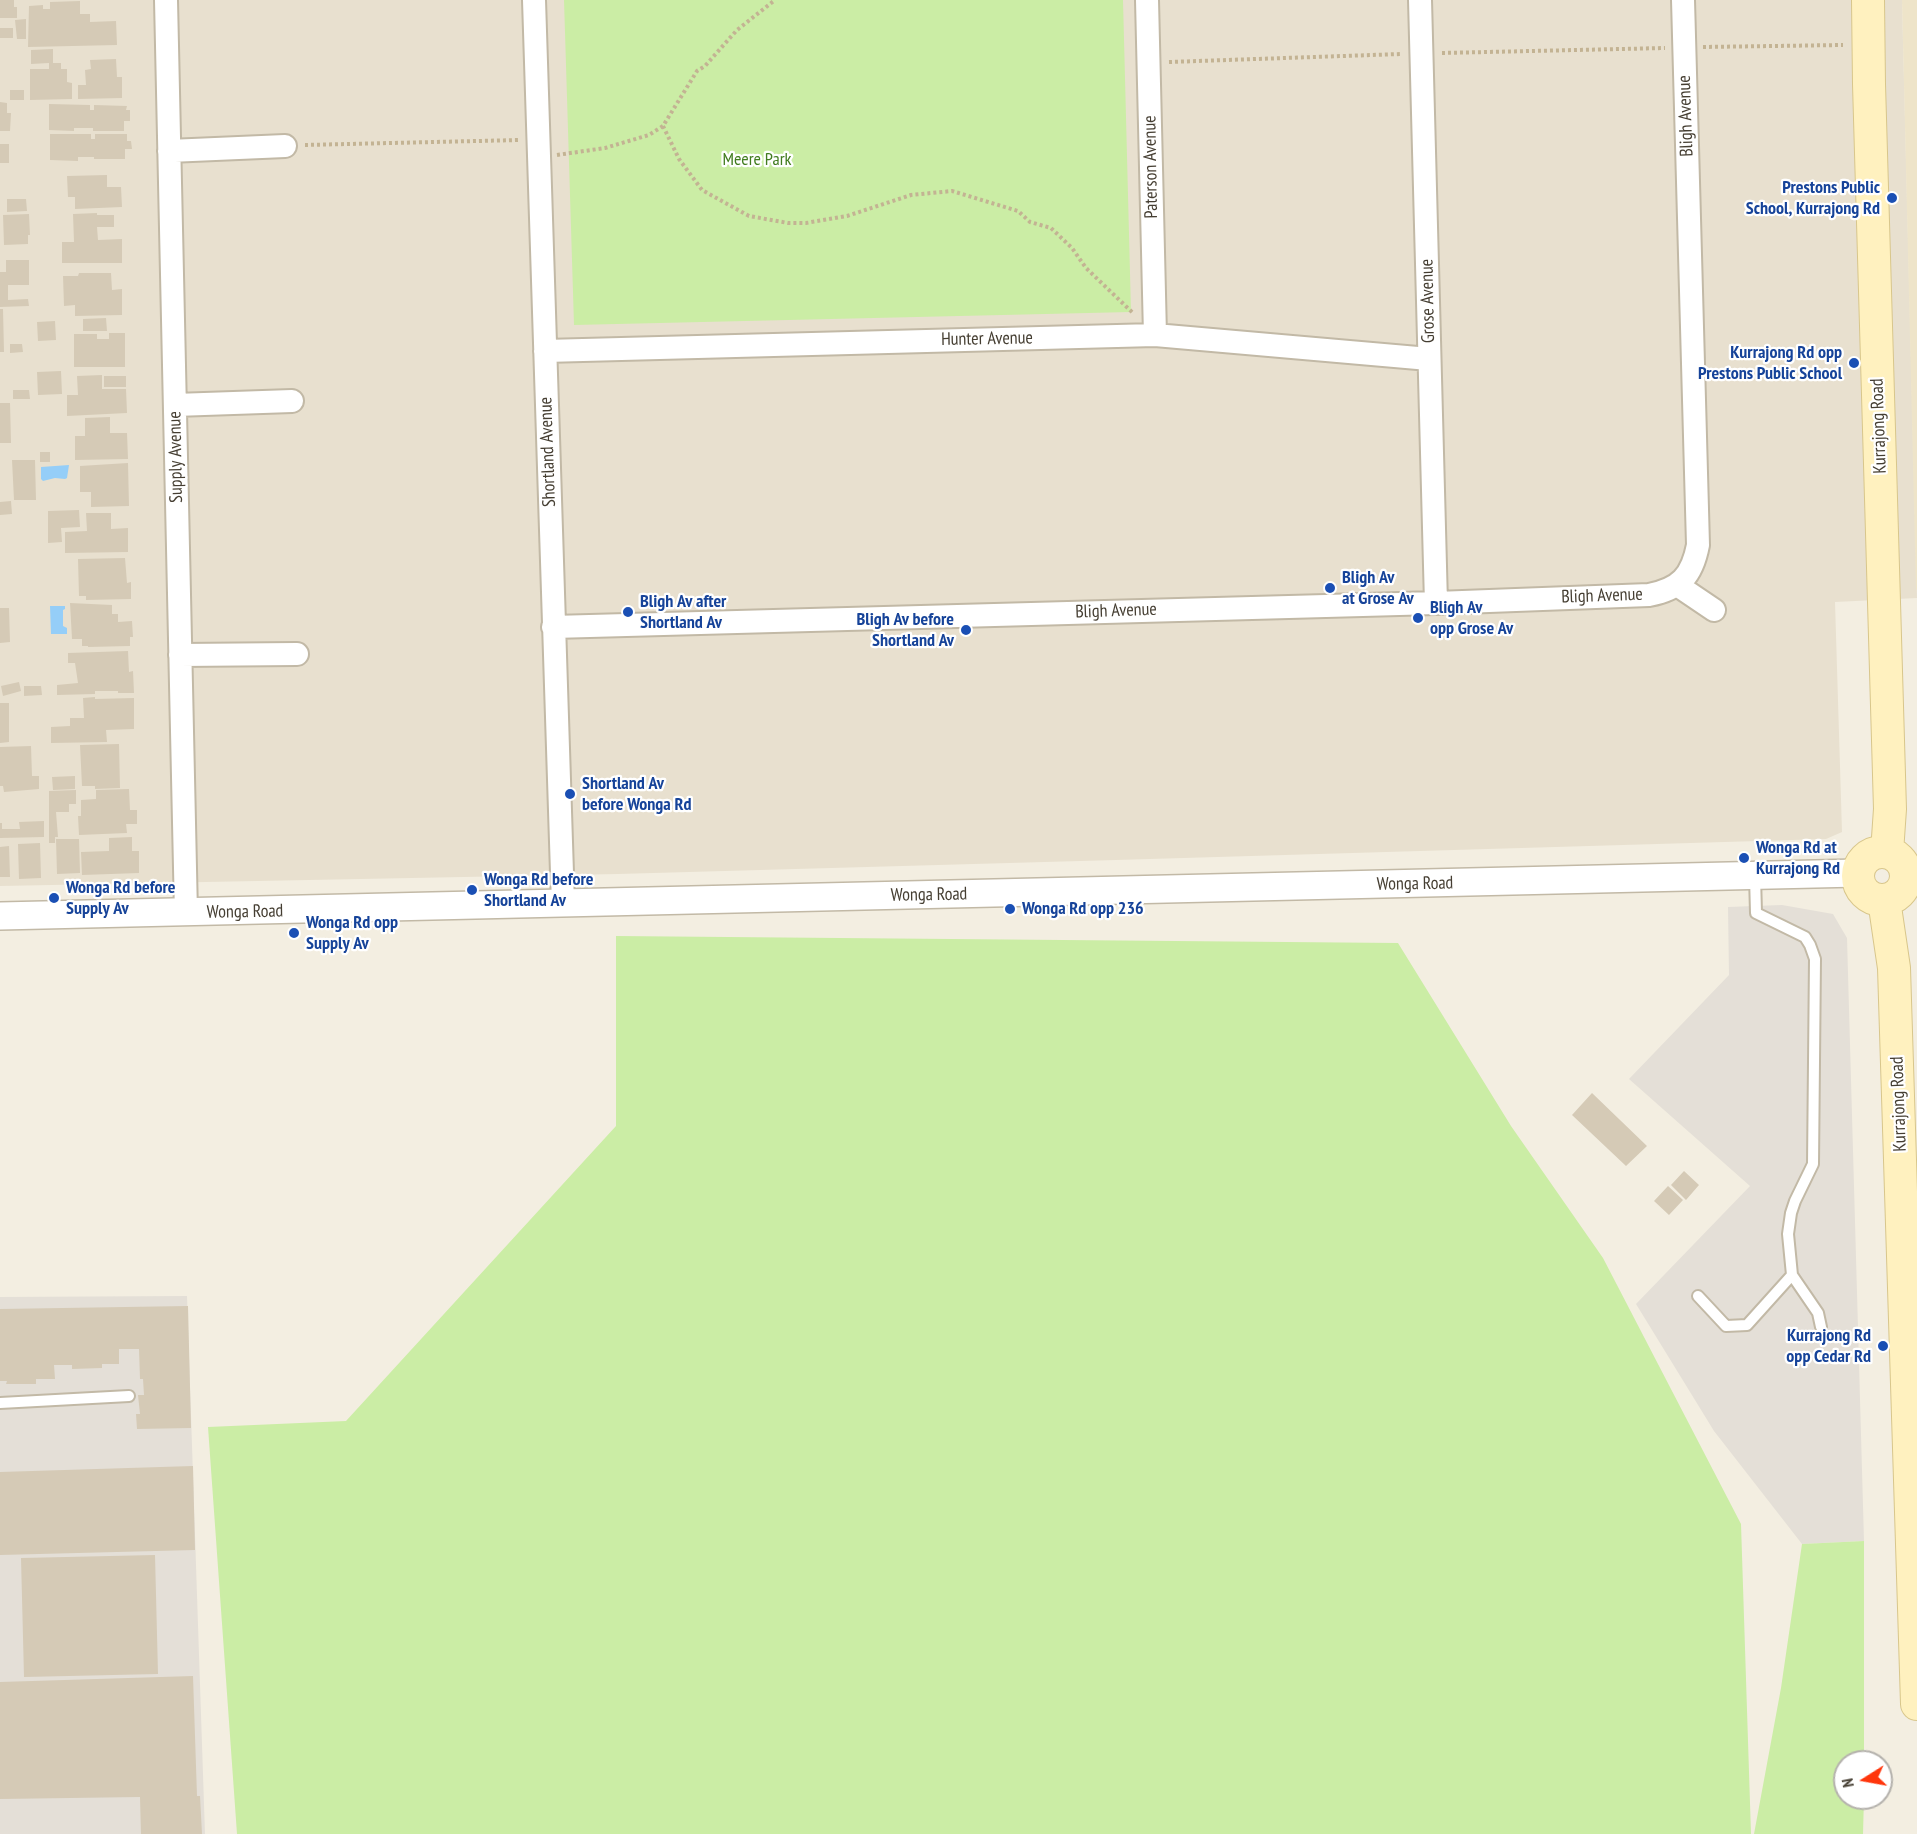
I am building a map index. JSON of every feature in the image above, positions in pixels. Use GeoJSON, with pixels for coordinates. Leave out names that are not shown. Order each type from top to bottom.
{"type":"FeatureCollection","features":[{"type":"Feature","properties":{"kind":"main road","name":"Kurrajong Road"},"geometry":{"type":"LineString","coordinates":[[1868,0],[1890,809],[1887,852]]}},
{"type":"Feature","properties":{"kind":"main road"},"geometry":{"type":"LineString","coordinates":[[1887,852],[1898,856],[1907,875],[1902,891],[1892,898],[1878,900],[1861,888],[1858,873],[1862,863],[1870,854],[1887,852]]}},
{"type":"Feature","properties":{"kind":"main road","name":"Kurrajong Road"},"geometry":{"type":"LineString","coordinates":[[1884,900],[1894,968],[1910,1245],[1917,1704]]}},
{"type":"Feature","properties":{"kind":"street","name":"Supply Avenue"},"geometry":{"type":"LineString","coordinates":[[165,0],[186,913]]}},
{"type":"Feature","properties":{"kind":"street","name":"Shortland Avenue"},"geometry":{"type":"LineString","coordinates":[[534,0],[562,904]]}},
{"type":"Feature","properties":{"kind":"street","name":"Paterson Avenue"},"geometry":{"type":"LineString","coordinates":[[1147,0],[1155,334]]}},
{"type":"Feature","properties":{"kind":"street","name":"Grose Avenue"},"geometry":{"type":"LineString","coordinates":[[1420,0],[1436,603]]}},
{"type":"Feature","properties":{"kind":"street","name":"Bligh Avenue"},"geometry":{"type":"LineString","coordinates":[[553,627],[1436,603],[1649,595],[1665,592],[1677,585],[1689,573],[1698,545],[1683,0]]}},
{"type":"Feature","properties":{"kind":"street"},"geometry":{"type":"LineString","coordinates":[[169,151],[285,146]]}},
{"type":"Feature","properties":{"kind":"street","name":"Hunter Avenue"},"geometry":{"type":"LineString","coordinates":[[545,351],[1155,334],[1429,359]]}},
{"type":"Feature","properties":{"kind":"street"},"geometry":{"type":"LineString","coordinates":[[175,405],[292,400]]}},
{"type":"Feature","properties":{"kind":"street"},"geometry":{"type":"LineString","coordinates":[[1677,585],[1714,610]]}},
{"type":"Feature","properties":{"kind":"street"},"geometry":{"type":"LineString","coordinates":[[180,655],[297,654]]}},
{"type":"Feature","properties":{"kind":"street","name":"Wonga Road"},"geometry":{"type":"LineString","coordinates":[[0,916],[1858,873]]}},
{"type":"Feature","properties":{"kind":"lane"},"geometry":{"type":"LineString","coordinates":[[1755,876],[1756,913],[1805,937],[1815,959],[1814,1164],[1791,1213],[1788,1234],[1792,1275],[1818,1313],[1821,1327]]}},
{"type":"Feature","properties":{"kind":"lane"},"geometry":{"type":"LineString","coordinates":[[1698,1296],[1725,1326],[1747,1325],[1792,1275]]}},
{"type":"Feature","properties":{"kind":"lane"},"geometry":{"type":"LineString","coordinates":[[0,1403],[129,1395]]}},
{"type":"Feature","properties":{"kind":"path"},"geometry":{"type":"LineString","coordinates":[[285,146],[605,148],[649,135],[663,126],[697,71],[705,66],[736,30],[775,0]]}},
{"type":"Feature","properties":{"kind":"path"},"geometry":{"type":"LineString","coordinates":[[1705,47],[1843,45]]}},
{"type":"Feature","properties":{"kind":"path"},"geometry":{"type":"LineString","coordinates":[[1435,53],[1663,48]]}},
{"type":"Feature","properties":{"kind":"path"},"geometry":{"type":"LineString","coordinates":[[1165,62],[1394,55]]}},
{"type":"Feature","properties":{"kind":"path"},"geometry":{"type":"LineString","coordinates":[[663,126],[678,159],[702,190],[749,216],[788,223],[806,223],[847,216],[911,195],[952,191],[1018,212],[1030,222],[1051,228],[1072,248],[1086,268],[1155,334]]}},
{"type":"Feature","properties":{"kind":"shaded area"},"geometry":{"type":"Polygon","coordinates":[[[0,0],[1902,0],[1917,598],[1835,602],[1842,832],[1826,839],[1116,860],[618,874],[0,886],[0,0]]]}},
{"type":"Feature","properties":{"kind":"shaded area"},"geometry":{"type":"Polygon","coordinates":[[[1902,0],[1917,0],[1917,590],[1916,589],[1902,0]]]}},
{"type":"Feature","properties":{"kind":"shaded area"},"geometry":{"type":"Polygon","coordinates":[[[1782,905],[1833,914],[1847,938],[1864,1541],[1802,1544],[1714,1431],[1636,1304],[1750,1186],[1629,1079],[1729,975],[1728,907],[1782,905]]]}},
{"type":"Feature","properties":{"kind":"shaded area"},"geometry":{"type":"Polygon","coordinates":[[[187,1296],[205,1834],[0,1834],[0,1297],[187,1296]]]}},
{"type":"Feature","properties":{"kind":"green space","name":"Meere Park"},"geometry":{"type":"Polygon","coordinates":[[[564,0],[1123,0],[1131,312],[574,325],[564,0]]]}},
{"type":"Feature","properties":{"kind":"green space"},"geometry":{"type":"Polygon","coordinates":[[[616,936],[1398,943],[1511,1126],[1603,1258],[1741,1524],[1751,1834],[237,1834],[208,1427],[346,1421],[616,1126],[616,936]]]}},
{"type":"Feature","properties":{"kind":"green space"},"geometry":{"type":"Polygon","coordinates":[[[1864,1541],[1864,1750],[1833,1750],[1833,1810],[1864,1810],[1863,1834],[1754,1834],[1781,1688],[1802,1544],[1864,1541]]]}},
{"type":"Feature","properties":{"kind":"water"},"geometry":{"type":"Polygon","coordinates":[[[69,465],[65,479],[55,478],[43,481],[41,479],[41,467],[69,465]]]}},
{"type":"Feature","properties":{"kind":"water"},"geometry":{"type":"Polygon","coordinates":[[[50,606],[65,606],[63,626],[67,628],[67,634],[51,634],[50,606]]]}},
{"type":"Feature","properties":{"kind":"building"},"geometry":{"type":"Polygon","coordinates":[[[0,0],[14,0],[14,7],[17,7],[17,18],[0,18],[0,0]]]}},
{"type":"Feature","properties":{"kind":"building"},"geometry":{"type":"Polygon","coordinates":[[[80,1],[80,14],[90,14],[90,22],[116,21],[117,45],[28,47],[29,6],[43,5],[43,9],[50,9],[50,2],[80,1]]]}},
{"type":"Feature","properties":{"kind":"building"},"geometry":{"type":"Polygon","coordinates":[[[26,19],[26,39],[17,39],[15,20],[26,19]]]}},
{"type":"Feature","properties":{"kind":"building"},"geometry":{"type":"Polygon","coordinates":[[[0,28],[13,28],[13,38],[0,38],[0,28]]]}},
{"type":"Feature","properties":{"kind":"building"},"geometry":{"type":"Polygon","coordinates":[[[53,49],[53,63],[61,63],[61,69],[67,69],[67,82],[72,83],[72,99],[30,100],[30,69],[49,69],[49,63],[31,64],[31,50],[53,49]]]}},
{"type":"Feature","properties":{"kind":"building"},"geometry":{"type":"Polygon","coordinates":[[[116,59],[117,77],[122,77],[122,98],[78,99],[78,85],[86,85],[85,70],[91,69],[90,60],[116,59]]]}},
{"type":"Feature","properties":{"kind":"building"},"geometry":{"type":"Polygon","coordinates":[[[10,90],[24,90],[24,100],[10,100],[10,90]]]}},
{"type":"Feature","properties":{"kind":"building"},"geometry":{"type":"Polygon","coordinates":[[[0,102],[7,103],[7,113],[11,113],[10,131],[0,131],[0,102]]]}},
{"type":"Feature","properties":{"kind":"building"},"geometry":{"type":"Polygon","coordinates":[[[49,104],[90,105],[90,110],[94,110],[94,105],[127,106],[126,110],[130,110],[130,121],[124,121],[124,131],[93,131],[93,128],[74,128],[74,131],[49,130],[49,104]]]}},
{"type":"Feature","properties":{"kind":"building"},"geometry":{"type":"Polygon","coordinates":[[[50,134],[91,134],[91,139],[95,139],[95,134],[127,134],[127,141],[131,141],[132,149],[125,149],[125,159],[78,157],[78,161],[50,160],[50,134]]]}},
{"type":"Feature","properties":{"kind":"building"},"geometry":{"type":"Polygon","coordinates":[[[0,144],[9,144],[9,163],[0,163],[0,144]]]}},
{"type":"Feature","properties":{"kind":"building"},"geometry":{"type":"Polygon","coordinates":[[[107,175],[107,187],[121,187],[122,207],[75,209],[75,197],[68,197],[67,176],[107,175]]]}},
{"type":"Feature","properties":{"kind":"building"},"geometry":{"type":"Polygon","coordinates":[[[7,199],[26,199],[27,211],[7,212],[7,199]]]}},
{"type":"Feature","properties":{"kind":"building"},"geometry":{"type":"Polygon","coordinates":[[[97,213],[97,215],[114,215],[114,227],[97,227],[98,240],[122,239],[122,263],[62,263],[62,242],[74,242],[73,214],[97,213]]]}},
{"type":"Feature","properties":{"kind":"building"},"geometry":{"type":"Polygon","coordinates":[[[29,214],[28,244],[4,245],[3,215],[29,214]]]}},
{"type":"Feature","properties":{"kind":"building"},"geometry":{"type":"Polygon","coordinates":[[[6,260],[29,260],[29,285],[8,285],[8,300],[28,299],[29,306],[0,307],[0,272],[6,272],[6,260]]]}},
{"type":"Feature","properties":{"kind":"building"},"geometry":{"type":"Polygon","coordinates":[[[79,273],[111,273],[112,290],[122,289],[122,315],[75,316],[75,305],[64,306],[63,276],[78,276],[79,273]]]}},
{"type":"Feature","properties":{"kind":"building"},"geometry":{"type":"Polygon","coordinates":[[[0,309],[3,309],[4,352],[0,352],[0,309]]]}},
{"type":"Feature","properties":{"kind":"building"},"geometry":{"type":"Polygon","coordinates":[[[106,318],[107,331],[83,331],[83,319],[106,318]]]}},
{"type":"Feature","properties":{"kind":"building"},"geometry":{"type":"Polygon","coordinates":[[[55,321],[56,340],[38,341],[37,322],[55,321]]]}},
{"type":"Feature","properties":{"kind":"building"},"geometry":{"type":"Polygon","coordinates":[[[109,333],[125,333],[125,367],[74,367],[74,334],[97,334],[97,339],[109,339],[109,333]]]}},
{"type":"Feature","properties":{"kind":"building"},"geometry":{"type":"Polygon","coordinates":[[[10,344],[22,344],[23,352],[10,353],[10,344]]]}},
{"type":"Feature","properties":{"kind":"building"},"geometry":{"type":"Polygon","coordinates":[[[61,371],[62,394],[38,395],[37,372],[61,371]]]}},
{"type":"Feature","properties":{"kind":"building"},"geometry":{"type":"Polygon","coordinates":[[[102,375],[102,389],[126,389],[127,413],[67,416],[67,395],[78,395],[77,376],[102,375]]]}},
{"type":"Feature","properties":{"kind":"building"},"geometry":{"type":"Polygon","coordinates":[[[104,376],[126,376],[126,387],[104,387],[104,376]]]}},
{"type":"Feature","properties":{"kind":"building"},"geometry":{"type":"Polygon","coordinates":[[[13,390],[29,390],[30,399],[13,399],[13,390]]]}},
{"type":"Feature","properties":{"kind":"building"},"geometry":{"type":"Polygon","coordinates":[[[0,403],[10,403],[11,443],[0,443],[0,403]]]}},
{"type":"Feature","properties":{"kind":"building"},"geometry":{"type":"Polygon","coordinates":[[[110,417],[110,433],[127,433],[128,459],[75,460],[75,436],[85,436],[85,418],[110,417]]]}},
{"type":"Feature","properties":{"kind":"building"},"geometry":{"type":"Polygon","coordinates":[[[40,452],[50,452],[50,462],[40,462],[40,452]]]}},
{"type":"Feature","properties":{"kind":"building"},"geometry":{"type":"Polygon","coordinates":[[[12,460],[35,460],[36,500],[14,500],[12,460]]]}},
{"type":"Feature","properties":{"kind":"building"},"geometry":{"type":"Polygon","coordinates":[[[128,463],[129,506],[91,507],[91,492],[80,492],[80,466],[128,463]]]}},
{"type":"Feature","properties":{"kind":"building"},"geometry":{"type":"Polygon","coordinates":[[[11,501],[12,514],[0,515],[0,502],[11,501]]]}},
{"type":"Feature","properties":{"kind":"building"},"geometry":{"type":"Polygon","coordinates":[[[79,510],[80,527],[61,528],[62,542],[48,543],[48,511],[79,510]]]}},
{"type":"Feature","properties":{"kind":"building"},"geometry":{"type":"Polygon","coordinates":[[[86,513],[111,513],[111,529],[128,528],[128,552],[65,553],[65,532],[87,531],[86,513]]]}},
{"type":"Feature","properties":{"kind":"building"},"geometry":{"type":"Polygon","coordinates":[[[125,558],[127,583],[131,582],[131,599],[86,600],[86,596],[79,596],[78,559],[125,558]]]}},
{"type":"Feature","properties":{"kind":"building"},"geometry":{"type":"Polygon","coordinates":[[[70,603],[112,605],[112,614],[118,614],[118,622],[132,621],[133,637],[130,637],[130,646],[88,647],[82,646],[82,639],[72,639],[70,603]]]}},
{"type":"Feature","properties":{"kind":"building"},"geometry":{"type":"Polygon","coordinates":[[[0,608],[9,608],[10,642],[0,643],[0,608]]]}},
{"type":"Feature","properties":{"kind":"building"},"geometry":{"type":"Polygon","coordinates":[[[128,651],[129,672],[133,671],[134,693],[95,691],[95,694],[57,695],[57,685],[78,683],[75,663],[68,663],[68,653],[128,651]]]}},
{"type":"Feature","properties":{"kind":"building"},"geometry":{"type":"Polygon","coordinates":[[[19,682],[21,691],[3,696],[1,686],[19,682]]]}},
{"type":"Feature","properties":{"kind":"building"},"geometry":{"type":"Polygon","coordinates":[[[24,686],[41,686],[42,695],[24,696],[24,686]]]}},
{"type":"Feature","properties":{"kind":"building"},"geometry":{"type":"Polygon","coordinates":[[[95,697],[95,699],[134,698],[134,729],[106,730],[107,742],[51,743],[51,727],[70,726],[70,718],[84,718],[83,698],[95,697]]]}},
{"type":"Feature","properties":{"kind":"building"},"geometry":{"type":"Polygon","coordinates":[[[0,703],[9,703],[9,742],[0,743],[0,703]]]}},
{"type":"Feature","properties":{"kind":"building"},"geometry":{"type":"Polygon","coordinates":[[[119,744],[120,788],[95,789],[95,786],[82,786],[80,745],[119,744]]]}},
{"type":"Feature","properties":{"kind":"building"},"geometry":{"type":"Polygon","coordinates":[[[31,746],[32,776],[39,776],[39,789],[4,792],[3,786],[0,786],[0,747],[31,746]]]}},
{"type":"Feature","properties":{"kind":"building"},"geometry":{"type":"Polygon","coordinates":[[[75,776],[75,789],[53,790],[52,777],[75,776]]]}},
{"type":"Feature","properties":{"kind":"building"},"geometry":{"type":"Polygon","coordinates":[[[129,789],[130,810],[137,810],[137,824],[126,824],[127,833],[79,835],[78,816],[81,816],[81,800],[96,799],[96,790],[129,789]]]}},
{"type":"Feature","properties":{"kind":"building"},"geometry":{"type":"Polygon","coordinates":[[[76,790],[76,804],[69,804],[69,812],[56,812],[58,837],[55,837],[55,843],[49,843],[49,791],[76,790]]]}},
{"type":"Feature","properties":{"kind":"building"},"geometry":{"type":"Polygon","coordinates":[[[44,821],[44,837],[0,838],[0,823],[2,823],[2,829],[20,829],[19,822],[44,821]]]}},
{"type":"Feature","properties":{"kind":"building"},"geometry":{"type":"Polygon","coordinates":[[[132,837],[132,851],[139,851],[139,873],[82,875],[81,852],[109,851],[109,838],[132,837]]]}},
{"type":"Feature","properties":{"kind":"building"},"geometry":{"type":"Polygon","coordinates":[[[56,839],[79,839],[80,873],[57,874],[56,839]]]}},
{"type":"Feature","properties":{"kind":"building"},"geometry":{"type":"Polygon","coordinates":[[[40,843],[41,878],[19,879],[18,844],[40,843]]]}},
{"type":"Feature","properties":{"kind":"building"},"geometry":{"type":"Polygon","coordinates":[[[9,846],[10,877],[0,877],[0,847],[9,846]]]}},
{"type":"Feature","properties":{"kind":"building"},"geometry":{"type":"Polygon","coordinates":[[[1592,1093],[1647,1146],[1626,1166],[1572,1115],[1592,1093]]]}},
{"type":"Feature","properties":{"kind":"building"},"geometry":{"type":"Polygon","coordinates":[[[1684,1171],[1699,1185],[1686,1200],[1671,1185],[1684,1171]]]}},
{"type":"Feature","properties":{"kind":"building"},"geometry":{"type":"Polygon","coordinates":[[[1668,1186],[1683,1200],[1669,1215],[1654,1201],[1668,1186]]]}},
{"type":"Feature","properties":{"kind":"building"},"geometry":{"type":"Polygon","coordinates":[[[188,1306],[191,1428],[137,1429],[136,1414],[140,1414],[138,1395],[144,1395],[143,1379],[140,1379],[139,1349],[119,1349],[119,1364],[102,1364],[102,1368],[72,1369],[72,1365],[54,1365],[55,1379],[36,1379],[36,1384],[6,1384],[7,1381],[0,1381],[0,1309],[188,1306]]]}},
{"type":"Feature","properties":{"kind":"building"},"geometry":{"type":"Polygon","coordinates":[[[193,1466],[195,1550],[0,1555],[0,1472],[193,1466]]]}},
{"type":"Feature","properties":{"kind":"building"},"geometry":{"type":"Polygon","coordinates":[[[155,1555],[158,1674],[24,1677],[21,1558],[155,1555]]]}},
{"type":"Feature","properties":{"kind":"building"},"geometry":{"type":"Polygon","coordinates":[[[193,1676],[197,1796],[200,1796],[202,1834],[141,1834],[140,1797],[0,1799],[0,1682],[193,1676]]]}},
{"type":"Feature","properties":{"kind":"place","name":"Prestons Public School, Kurrajong Rd"},"geometry":{"type":"Point","coordinates":[1892,198]}},
{"type":"Feature","properties":{"kind":"place","name":"Kurrajong Rd opp Prestons Public School"},"geometry":{"type":"Point","coordinates":[1854,363]}},
{"type":"Feature","properties":{"kind":"place","name":"Bligh Av at Grose Av"},"geometry":{"type":"Point","coordinates":[1330,588]}},
{"type":"Feature","properties":{"kind":"place","name":"Bligh Av after Shortland Av"},"geometry":{"type":"Point","coordinates":[628,612]}},
{"type":"Feature","properties":{"kind":"place","name":"Bligh Av opp Grose Av"},"geometry":{"type":"Point","coordinates":[1418,618]}},
{"type":"Feature","properties":{"kind":"place","name":"Bligh Av before Shortland Av"},"geometry":{"type":"Point","coordinates":[966,630]}},
{"type":"Feature","properties":{"kind":"place","name":"Shortland Av before Wonga Rd"},"geometry":{"type":"Point","coordinates":[570,794]}},
{"type":"Feature","properties":{"kind":"place","name":"Wonga Rd at Kurrajong Rd"},"geometry":{"type":"Point","coordinates":[1744,858]}},
{"type":"Feature","properties":{"kind":"place","name":"Wonga Rd before Shortland Av"},"geometry":{"type":"Point","coordinates":[472,890]}},
{"type":"Feature","properties":{"kind":"place","name":"Wonga Rd before Supply Av"},"geometry":{"type":"Point","coordinates":[54,898]}},
{"type":"Feature","properties":{"kind":"place","name":"Wonga Rd opp 236"},"geometry":{"type":"Point","coordinates":[1010,909]}},
{"type":"Feature","properties":{"kind":"place","name":"Wonga Rd opp Supply Av"},"geometry":{"type":"Point","coordinates":[294,933]}},
{"type":"Feature","properties":{"kind":"place","name":"Kurrajong Rd opp Cedar Rd"},"geometry":{"type":"Point","coordinates":[1883,1346]}}]}
